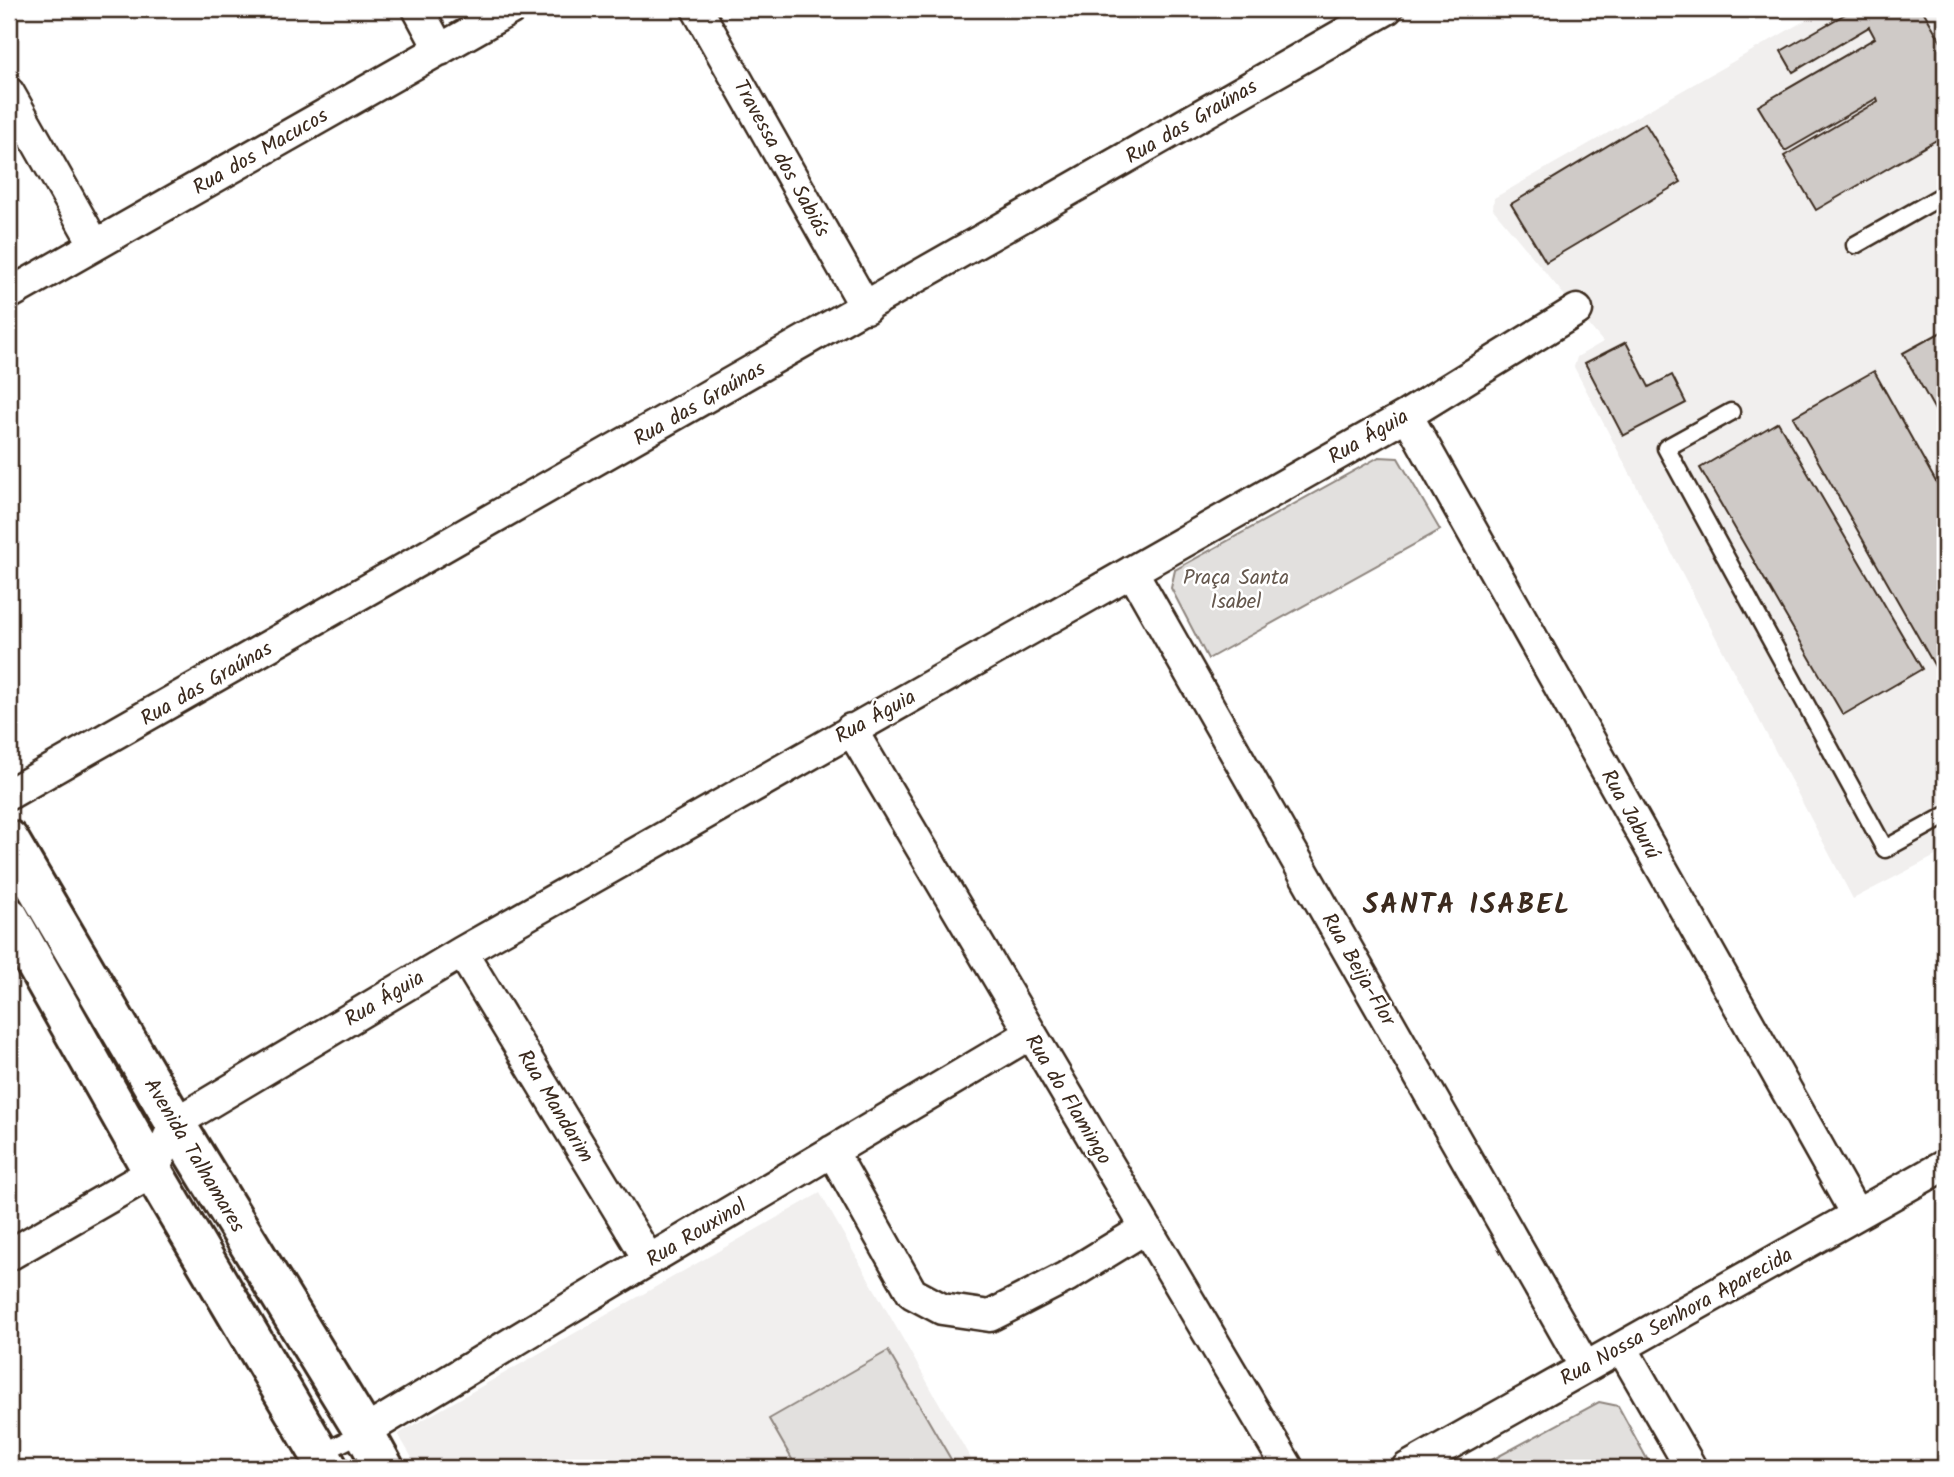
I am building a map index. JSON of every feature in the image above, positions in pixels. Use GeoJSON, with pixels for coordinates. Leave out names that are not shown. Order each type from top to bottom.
{"type":"FeatureCollection","features":[{"type":"Feature","properties":{"kind":"street"},"geometry":{"type":"LineString","coordinates":[[418,9],[440,50]]}},
{"type":"Feature","properties":{"kind":"street","name":"Rua dos Macucos"},"geometry":{"type":"LineString","coordinates":[[9,293],[511,9]]}},
{"type":"Feature","properties":{"kind":"street","name":"Travessa dos Sabiás"},"geometry":{"type":"LineString","coordinates":[[697,9],[866,307]]}},
{"type":"Feature","properties":{"kind":"street","name":"Rua das Graúnas"},"geometry":{"type":"LineString","coordinates":[[9,794],[1387,9]]}},
{"type":"Feature","properties":{"kind":"street"},"geometry":{"type":"LineString","coordinates":[[9,93],[95,245]]}},
{"type":"Feature","properties":{"kind":"street","name":"Rua Águia"},"geometry":{"type":"LineString","coordinates":[[174,1123],[462,951],[1406,415],[1577,310]]}},
{"type":"Feature","properties":{"kind":"street","name":"Rua Jaburú"},"geometry":{"type":"LineString","coordinates":[[1406,415],[1857,1214]]}},
{"type":"Feature","properties":{"kind":"street","name":"Rua Beija-Flor"},"geometry":{"type":"LineString","coordinates":[[1132,571],[1585,1367]]}},
{"type":"Feature","properties":{"kind":"street","name":"Rua do Flamingo"},"geometry":{"type":"LineString","coordinates":[[851,729],[1288,1468]]}},
{"type":"Feature","properties":{"kind":"street","name":"Avenida Talhamares"},"geometry":{"type":"LineString","coordinates":[[9,840],[174,1123],[384,1468]]}},
{"type":"Feature","properties":{"kind":"street","name":"Avenida Talhamares"},"geometry":{"type":"LineString","coordinates":[[9,917],[153,1172],[324,1461]]}},
{"type":"Feature","properties":{"kind":"street","name":"Rua Mandarim"},"geometry":{"type":"LineString","coordinates":[[462,951],[649,1260]]}},
{"type":"Feature","properties":{"kind":"street","name":"Rua Rouxinol"},"geometry":{"type":"LineString","coordinates":[[364,1432],[1031,1034]]}},
{"type":"Feature","properties":{"kind":"street"},"geometry":{"type":"LineString","coordinates":[[9,1255],[153,1172],[174,1123]]}},
{"type":"Feature","properties":{"kind":"street"},"geometry":{"type":"LineString","coordinates":[[832,1152],[912,1293],[942,1309],[990,1316],[1066,1276],[1146,1228]]}},
{"type":"Feature","properties":{"kind":"street","name":"Rua Nossa Senhora Aparecida"},"geometry":{"type":"LineString","coordinates":[[1407,1468],[1945,1166]]}},
{"type":"Feature","properties":{"kind":"street"},"geometry":{"type":"LineString","coordinates":[[1622,1348],[1691,1468]]}},
{"type":"Feature","properties":{"kind":"lane"},"geometry":{"type":"LineString","coordinates":[[1855,245],[1945,194]]}},
{"type":"Feature","properties":{"kind":"lane"},"geometry":{"type":"LineString","coordinates":[[1731,412],[1666,448],[1885,849],[1945,816]]}},
{"type":"Feature","properties":{"kind":"lane"},"geometry":{"type":"LineString","coordinates":[[324,1461],[364,1432]]}},
{"type":"Feature","properties":{"kind":"shaded area"},"geometry":{"type":"Polygon","coordinates":[[[1825,9],[1945,9],[1945,851],[1853,899],[1574,367],[1577,357],[1603,342],[1493,209],[1494,198],[1825,9]]]}},
{"type":"Feature","properties":{"kind":"shaded area"},"geometry":{"type":"Polygon","coordinates":[[[820,1193],[976,1468],[418,1468],[398,1434],[820,1193]]]}},
{"type":"Feature","properties":{"kind":"green space","name":"Praça Santa Isabel"},"geometry":{"type":"Polygon","coordinates":[[[1379,457],[1398,458],[1440,530],[1208,659],[1171,588],[1175,570],[1379,457]]]}},
{"type":"Feature","properties":{"kind":"green space"},"geometry":{"type":"Polygon","coordinates":[[[888,1351],[956,1468],[797,1468],[769,1419],[888,1351]]]}},
{"type":"Feature","properties":{"kind":"green space"},"geometry":{"type":"Polygon","coordinates":[[[1599,1402],[1618,1406],[1652,1468],[1477,1468],[1599,1402]]]}},
{"type":"Feature","properties":{"kind":"building"},"geometry":{"type":"Polygon","coordinates":[[[1854,9],[1922,9],[1945,48],[1945,135],[1816,210],[1784,156],[1878,101],[1877,98],[1785,151],[1758,106],[1875,38],[1869,27],[1793,72],[1781,51],[1854,9]]]}},
{"type":"Feature","properties":{"kind":"building"},"geometry":{"type":"Polygon","coordinates":[[[1645,123],[1681,182],[1546,262],[1511,204],[1645,123]]]}},
{"type":"Feature","properties":{"kind":"building"},"geometry":{"type":"Polygon","coordinates":[[[1945,330],[1945,428],[1903,353],[1945,330]]]}},
{"type":"Feature","properties":{"kind":"building"},"geometry":{"type":"Polygon","coordinates":[[[1626,342],[1649,387],[1672,375],[1686,403],[1623,436],[1585,363],[1626,342]]]}},
{"type":"Feature","properties":{"kind":"building"},"geometry":{"type":"Polygon","coordinates":[[[1874,371],[1945,498],[1945,684],[1793,417],[1874,371]]]}},
{"type":"Feature","properties":{"kind":"building"},"geometry":{"type":"Polygon","coordinates":[[[1778,422],[1922,669],[1843,715],[1700,468],[1778,422]]]}},
{"type":"Feature","properties":{"kind":"district","name":"SANTA ISABEL"},"geometry":{"type":"Point","coordinates":[1467,903]}}]}
